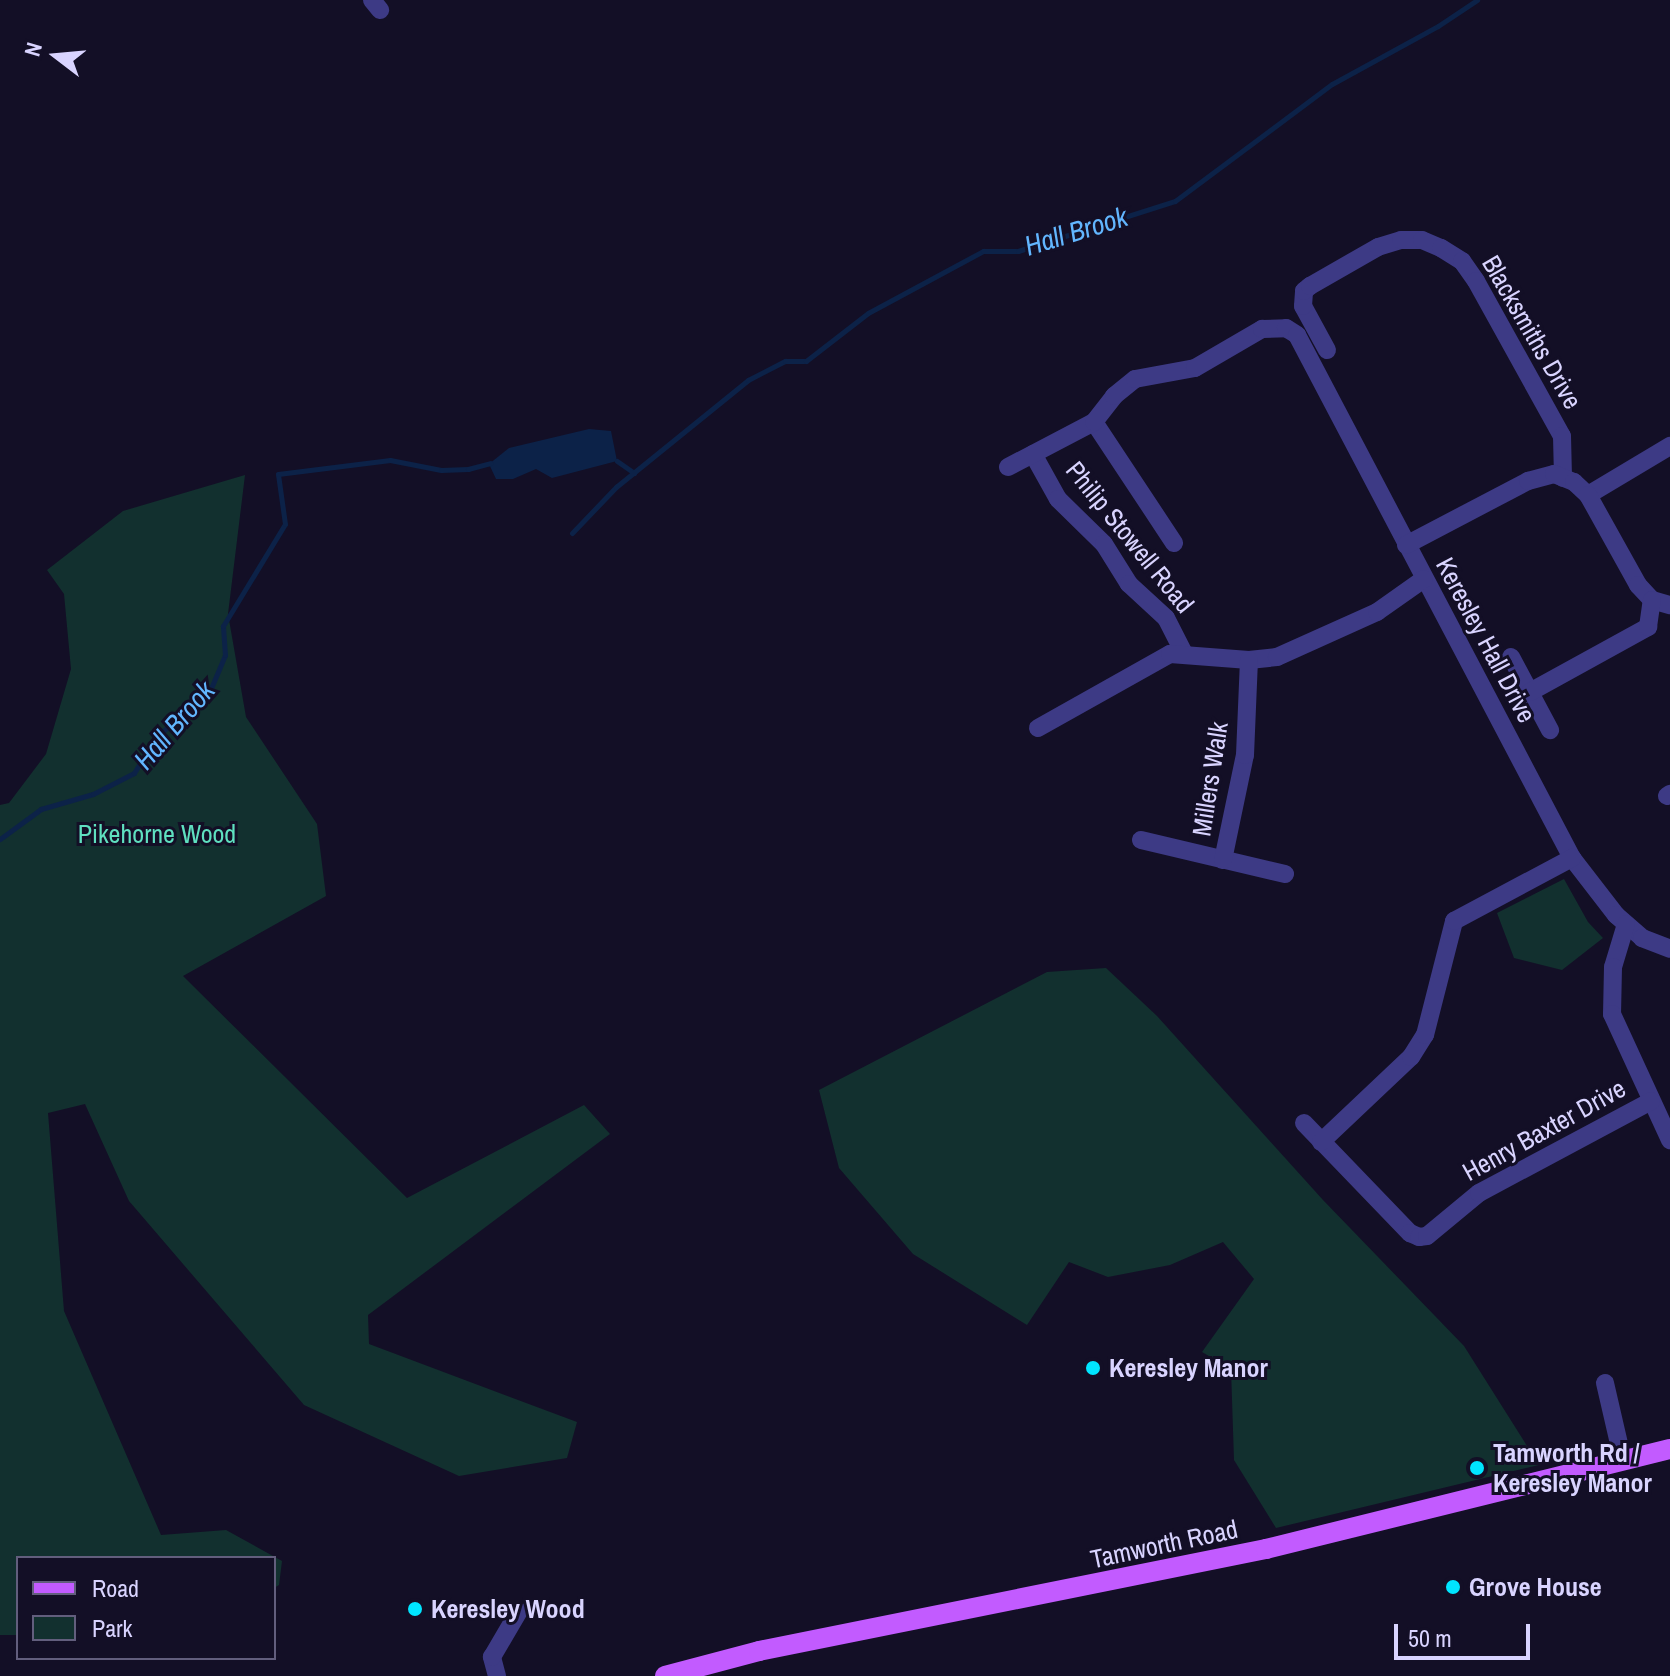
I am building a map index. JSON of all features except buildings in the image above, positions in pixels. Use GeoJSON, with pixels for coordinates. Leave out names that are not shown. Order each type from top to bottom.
{"type":"FeatureCollection","features":[{"type":"Feature","properties":{"kind":"main road","name":"Tamworth Road"},"geometry":{"type":"LineString","coordinates":[[665,1676],[773,1648],[1266,1549],[1670,1449]]}},
{"type":"Feature","properties":{"kind":"street","name":"Blacksmiths Drive"},"geometry":{"type":"LineString","coordinates":[[1327,350],[1303,306],[1302,299],[1310,286],[1378,247],[1401,240],[1422,240],[1441,248],[1462,261],[1476,281],[1562,436],[1563,478]]}},
{"type":"Feature","properties":{"kind":"street","name":"Keresley Hall Drive"},"geometry":{"type":"LineString","coordinates":[[1094,422],[1114,396],[1135,379],[1195,368],[1262,329],[1286,328],[1297,335],[1572,858],[1598,896],[1626,924],[1642,938],[1670,949]]}},
{"type":"Feature","properties":{"kind":"street"},"geometry":{"type":"LineString","coordinates":[[1008,467],[1094,422],[1174,543]]}},
{"type":"Feature","properties":{"kind":"street"},"geometry":{"type":"LineString","coordinates":[[1588,495],[1670,446]]}},
{"type":"Feature","properties":{"kind":"street","name":"Philip Stowell Road"},"geometry":{"type":"LineString","coordinates":[[1033,454],[1058,499],[1104,544],[1129,584],[1166,618],[1184,653]]}},
{"type":"Feature","properties":{"kind":"street"},"geometry":{"type":"LineString","coordinates":[[1406,545],[1542,475],[1563,478],[1588,495],[1638,585],[1661,603],[1648,627],[1530,692]]}},
{"type":"Feature","properties":{"kind":"street"},"geometry":{"type":"LineString","coordinates":[[1038,728],[1155,661],[1184,653],[1249,660],[1277,657],[1306,647],[1377,612],[1424,579]]}},
{"type":"Feature","properties":{"kind":"street"},"geometry":{"type":"LineString","coordinates":[[1511,657],[1550,730]]}},
{"type":"Feature","properties":{"kind":"street","name":"Millers Walk"},"geometry":{"type":"LineString","coordinates":[[1223,860],[1245,755],[1249,660]]}},
{"type":"Feature","properties":{"kind":"street","name":"Millers Walk"},"geometry":{"type":"LineString","coordinates":[[1141,840],[1285,874]]}},
{"type":"Feature","properties":{"kind":"street"},"geometry":{"type":"LineString","coordinates":[[1321,1142],[1411,1057],[1425,1035],[1454,921],[1572,858]]}},
{"type":"Feature","properties":{"kind":"street","name":"Henry Baxter Drive"},"geometry":{"type":"LineString","coordinates":[[1626,924],[1613,967],[1612,1014],[1670,1140]]}},
{"type":"Feature","properties":{"kind":"street","name":"Henry Baxter Drive"},"geometry":{"type":"LineString","coordinates":[[1304,1123],[1410,1233],[1427,1236],[1479,1193],[1651,1101]]}},
{"type":"Feature","properties":{"kind":"street"},"geometry":{"type":"LineString","coordinates":[[1605,1383],[1623,1461]]}},
{"type":"Feature","properties":{"kind":"street"},"geometry":{"type":"LineString","coordinates":[[497,1676],[492,1657],[519,1611]]}},
{"type":"Feature","properties":{"kind":"green space","name":"Pikehorne Wood"},"geometry":{"type":"Polygon","coordinates":[[[245,475],[228,614],[246,717],[317,824],[326,896],[183,976],[407,1198],[584,1105],[610,1134],[368,1315],[369,1344],[577,1422],[567,1458],[459,1476],[304,1405],[129,1201],[85,1104],[48,1113],[64,1311],[161,1535],[226,1530],[273,1556],[16,1556],[16,1635],[0,1635],[0,805],[9,803],[46,754],[71,669],[64,594],[47,570],[123,511],[245,475]]]}},
{"type":"Feature","properties":{"kind":"green space"},"geometry":{"type":"Polygon","coordinates":[[[1564,879],[1588,922],[1603,938],[1562,970],[1514,958],[1497,913],[1564,879]]]}},
{"type":"Feature","properties":{"kind":"green space"},"geometry":{"type":"Polygon","coordinates":[[[1106,968],[1157,1016],[1323,1200],[1464,1346],[1539,1465],[1276,1528],[1234,1460],[1231,1369],[1202,1352],[1254,1279],[1223,1242],[1170,1265],[1108,1277],[1069,1262],[1027,1325],[913,1254],[839,1168],[819,1090],[1047,972],[1106,968]]]}},
{"type":"Feature","properties":{"kind":"green space","name":"Pikehorne Wood"},"geometry":{"type":"Polygon","coordinates":[[[276,1558],[282,1561],[279,1585],[276,1587],[276,1558]]]}},
{"type":"Feature","properties":{"kind":"water"},"geometry":{"type":"Polygon","coordinates":[[[589,429],[611,431],[617,461],[552,478],[536,469],[513,479],[496,479],[489,464],[509,448],[589,429]]]}},
{"type":"Feature","properties":{"kind":"waterway","name":"Hall Brook"},"geometry":{"type":"LineString","coordinates":[[572,533],[616,487],[748,380],[785,361],[806,361],[868,313],[983,251],[1018,251],[1175,201],[1332,84],[1438,26],[1477,0]]}},
{"type":"Feature","properties":{"kind":"waterway","name":"Hall Brook"},"geometry":{"type":"LineString","coordinates":[[0,839],[41,809],[93,794],[134,773],[156,737],[209,693],[225,655],[223,626],[285,524],[278,474],[390,460],[441,470],[468,469],[490,463]]}},
{"type":"Feature","properties":{"kind":"waterway","name":"Hall Brook"},"geometry":{"type":"LineString","coordinates":[[617,461],[634,473]]}},
{"type":"Feature","properties":{"kind":"place","name":"Keresley Manor"},"geometry":{"type":"Point","coordinates":[1093,1368]}},
{"type":"Feature","properties":{"kind":"place","name":"Tamworth Rd / Keresley Manor"},"geometry":{"type":"Point","coordinates":[1477,1468]}},
{"type":"Feature","properties":{"kind":"place","name":"Grove House"},"geometry":{"type":"Point","coordinates":[1453,1587]}},
{"type":"Feature","properties":{"kind":"place","name":"Keresley Wood"},"geometry":{"type":"Point","coordinates":[415,1609]}}]}
